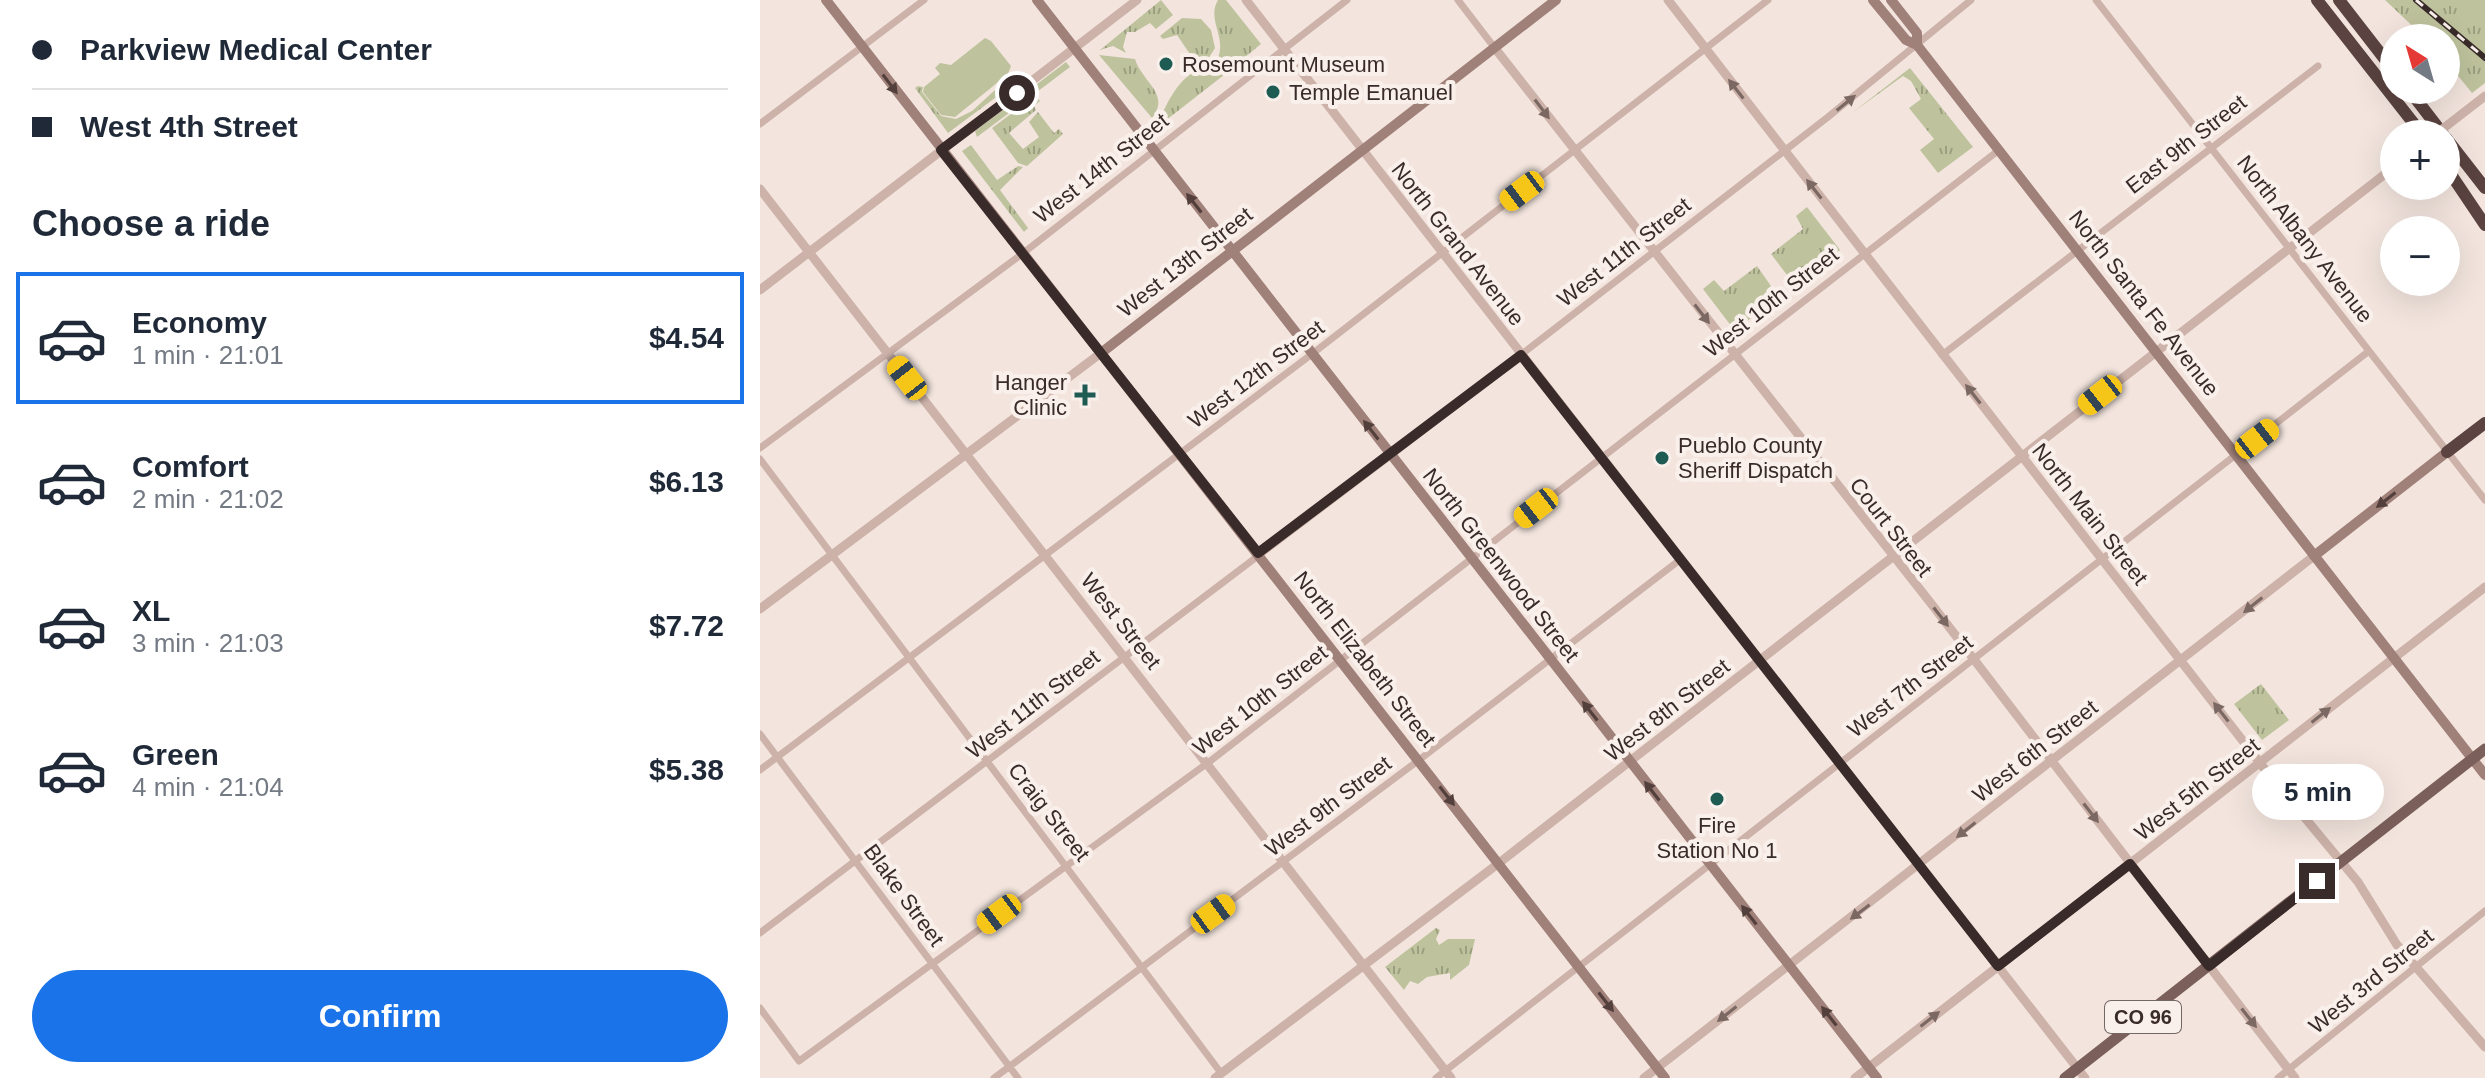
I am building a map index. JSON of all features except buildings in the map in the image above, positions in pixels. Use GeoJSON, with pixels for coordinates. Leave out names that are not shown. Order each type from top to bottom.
{"type":"FeatureCollection","features":[{"type":"Feature","properties":{"kind":"highway"},"geometry":{"type":"LineString","coordinates":[[2317,0],[2411,120]]}},
{"type":"Feature","properties":{"kind":"highway"},"geometry":{"type":"LineString","coordinates":[[2339,0],[2380,53]]}},
{"type":"Feature","properties":{"kind":"highway"},"geometry":{"type":"LineString","coordinates":[[2420,104],[2432,120]]}},
{"type":"Feature","properties":{"kind":"highway"},"geometry":{"type":"LineString","coordinates":[[2460,156],[2485,188]]}},
{"type":"Feature","properties":{"kind":"highway"},"geometry":{"type":"LineString","coordinates":[[2460,188],[2485,225]]}},
{"type":"Feature","properties":{"kind":"highway"},"geometry":{"type":"LineString","coordinates":[[2447,452],[2485,423]]}},
{"type":"Feature","properties":{"kind":"main road","name":"North Elizabeth Street"},"geometry":{"type":"LineString","coordinates":[[826,0],[1665,1078]]}},
{"type":"Feature","properties":{"kind":"main road","name":"North Greenwood Street"},"geometry":{"type":"LineString","coordinates":[[1037,0],[1877,1078]]}},
{"type":"Feature","properties":{"kind":"main road","name":"West 13th Street"},"geometry":{"type":"LineString","coordinates":[[1101,353],[1556,0]]}},
{"type":"Feature","properties":{"kind":"main road","name":"North Santa Fe Avenue"},"geometry":{"type":"LineString","coordinates":[[1873,0],[1906,40],[1917,45],[2485,775]]}},
{"type":"Feature","properties":{"kind":"main road","name":"North Santa Fe Avenue"},"geometry":{"type":"LineString","coordinates":[[1891,0],[1917,33],[1917,45]]}},
{"type":"Feature","properties":{"kind":"main road","name":"West 6th Street"},"geometry":{"type":"LineString","coordinates":[[2314,556],[2447,452]]}},
{"type":"Feature","properties":{"kind":"main road","name":"CO 96"},"geometry":{"type":"LineString","coordinates":[[2065,1078],[2081,1073],[2209,966],[2485,749]]}},
{"type":"Feature","properties":{"kind":"street"},"geometry":{"type":"LineString","coordinates":[[760,124],[924,0]]}},
{"type":"Feature","properties":{"kind":"street"},"geometry":{"type":"LineString","coordinates":[[760,290],[1137,0]]}},
{"type":"Feature","properties":{"kind":"street","name":"North Grand Avenue"},"geometry":{"type":"LineString","coordinates":[[1246,0],[1601,458],[1922,864],[2081,1073]]}},
{"type":"Feature","properties":{"kind":"street","name":"West 14th Street"},"geometry":{"type":"LineString","coordinates":[[760,448],[1022,254],[1347,0]]}},
{"type":"Feature","properties":{"kind":"street","name":"Court Street"},"geometry":{"type":"LineString","coordinates":[[1458,0],[1973,659],[2292,1074]]}},
{"type":"Feature","properties":{"kind":"street","name":"North Main Street"},"geometry":{"type":"LineString","coordinates":[[1668,0],[2260,763],[2341,862],[2417,968],[2485,1047]]}},
{"type":"Feature","properties":{"kind":"street","name":"West 12th Street"},"geometry":{"type":"LineString","coordinates":[[760,770],[1312,354],[1768,0]]}},
{"type":"Feature","properties":{"kind":"street","name":"West 11th Street"},"geometry":{"type":"LineString","coordinates":[[760,933],[1521,355],[1784,151],[1971,0]]}},
{"type":"Feature","properties":{"kind":"street","name":"North Albany Avenue"},"geometry":{"type":"LineString","coordinates":[[2096,0],[2485,500]]}},
{"type":"Feature","properties":{"kind":"street","name":"East 9th Street"},"geometry":{"type":"LineString","coordinates":[[2077,251],[2318,66]]}},
{"type":"Feature","properties":{"kind":"street"},"geometry":{"type":"LineString","coordinates":[[2454,120],[2485,96]]}},
{"type":"Feature","properties":{"kind":"street","name":"West 10th Street"},"geometry":{"type":"LineString","coordinates":[[760,1008],[799,1061],[1209,762],[1999,150]]}},
{"type":"Feature","properties":{"kind":"street","name":"West 8th Street"},"geometry":{"type":"LineString","coordinates":[[1218,1076],[1499,863],[2380,178]]}},
{"type":"Feature","properties":{"kind":"street","name":"West Street"},"geometry":{"type":"LineString","coordinates":[[760,189],[1209,762],[1448,1074]]}},
{"type":"Feature","properties":{"kind":"street"},"geometry":{"type":"LineString","coordinates":[[1942,355],[2077,251]]}},
{"type":"Feature","properties":{"kind":"street","name":"West 7th Street"},"geometry":{"type":"LineString","coordinates":[[1436,1078],[1448,1074],[1579,967],[2369,351]]}},
{"type":"Feature","properties":{"kind":"street","name":"West 13th Street"},"geometry":{"type":"LineString","coordinates":[[760,609],[1101,353]]}},
{"type":"Feature","properties":{"kind":"street","name":"Craig Street"},"geometry":{"type":"LineString","coordinates":[[760,459],[1066,864],[1218,1076]]}},
{"type":"Feature","properties":{"kind":"street","name":"West 6th Street"},"geometry":{"type":"LineString","coordinates":[[1644,1078],[2053,763],[2314,556]]}},
{"type":"Feature","properties":{"kind":"street","name":"West 9th Street"},"geometry":{"type":"LineString","coordinates":[[994,1078],[1419,760],[1681,559]]}},
{"type":"Feature","properties":{"kind":"street","name":"West 5th Street"},"geometry":{"type":"LineString","coordinates":[[1855,1078],[2485,587]]}},
{"type":"Feature","properties":{"kind":"street","name":"Blake Street"},"geometry":{"type":"LineString","coordinates":[[760,734],[1018,1078]]}},
{"type":"Feature","properties":{"kind":"street","name":"West 3rd Street"},"geometry":{"type":"LineString","coordinates":[[2278,1078],[2292,1074],[2485,911]]}},
{"type":"Feature","properties":{"kind":"green space"},"geometry":{"type":"Polygon","coordinates":[[[1161,0],[1173,15],[1156,29],[1150,23],[1135,32],[1127,32],[1123,47],[1126,53],[1113,46],[1100,50],[1161,0]]]}},
{"type":"Feature","properties":{"kind":"green space"},"geometry":{"type":"Polygon","coordinates":[[[1218,0],[1226,0],[1261,44],[1239,62],[1217,60],[1220,44],[1214,15],[1218,0]]]}},
{"type":"Feature","properties":{"kind":"green space"},"geometry":{"type":"Polygon","coordinates":[[[2385,0],[2485,0],[2485,83],[2472,93],[2460,78],[2460,24],[2410,24],[2385,0]]]}},
{"type":"Feature","properties":{"kind":"green space"},"geometry":{"type":"Polygon","coordinates":[[[1182,18],[1201,19],[1211,30],[1215,48],[1208,59],[1196,63],[1177,35],[1163,39],[1160,36],[1182,18]]]}},
{"type":"Feature","properties":{"kind":"green space"},"geometry":{"type":"Polygon","coordinates":[[[985,38],[1011,66],[1008,74],[955,117],[941,115],[923,92],[924,87],[940,74],[935,68],[940,63],[951,65],[985,38]]]}},
{"type":"Feature","properties":{"kind":"green space"},"geometry":{"type":"Polygon","coordinates":[[[1099,55],[1135,59],[1157,95],[1157,110],[1152,118],[1099,55]]]}},
{"type":"Feature","properties":{"kind":"green space"},"geometry":{"type":"Polygon","coordinates":[[[1066,62],[1070,67],[977,137],[975,131],[1066,62]]]}},
{"type":"Feature","properties":{"kind":"green space"},"geometry":{"type":"Polygon","coordinates":[[[1202,67],[1227,67],[1224,75],[1165,121],[1160,119],[1180,84],[1202,67]]]}},
{"type":"Feature","properties":{"kind":"green space"},"geometry":{"type":"Polygon","coordinates":[[[1910,68],[1973,147],[1938,173],[1920,150],[1934,139],[1909,108],[1921,99],[1911,81],[1903,76],[1852,113],[1910,68]]]}},
{"type":"Feature","properties":{"kind":"green space"},"geometry":{"type":"Polygon","coordinates":[[[923,87],[922,92],[941,116],[956,119],[972,111],[995,90],[1007,89],[948,133],[915,88],[923,87]]]}},
{"type":"Feature","properties":{"kind":"green space"},"geometry":{"type":"Polygon","coordinates":[[[1035,96],[1040,101],[1034,106],[1036,110],[1009,133],[1023,149],[1039,137],[1029,122],[1038,112],[1054,133],[1059,129],[1063,134],[1027,166],[1018,163],[992,128],[1035,96]]]}},
{"type":"Feature","properties":{"kind":"green space"},"geometry":{"type":"Polygon","coordinates":[[[971,145],[997,180],[1018,166],[1023,167],[1000,190],[1028,228],[1024,232],[962,151],[971,145]]]}},
{"type":"Feature","properties":{"kind":"green space"},"geometry":{"type":"Polygon","coordinates":[[[1807,207],[1840,250],[1794,284],[1771,254],[1803,229],[1796,216],[1807,207]]]}},
{"type":"Feature","properties":{"kind":"green space"},"geometry":{"type":"Polygon","coordinates":[[[1757,266],[1778,296],[1735,331],[1703,289],[1714,280],[1724,291],[1757,266]]]}},
{"type":"Feature","properties":{"kind":"green space"},"geometry":{"type":"Polygon","coordinates":[[[2261,684],[2289,720],[2262,740],[2234,704],[2261,684]]]}},
{"type":"Feature","properties":{"kind":"green space"},"geometry":{"type":"Polygon","coordinates":[[[1436,928],[1440,930],[1436,939],[1439,945],[1448,939],[1475,939],[1469,965],[1450,980],[1450,973],[1427,977],[1418,984],[1410,981],[1404,990],[1385,967],[1436,928]]]}},
{"type":"Feature","properties":{"kind":"railway"},"geometry":{"type":"LineString","coordinates":[[2416,0],[2485,58]]}},
{"type":"Feature","properties":{"kind":"place","name":"Rosemount Museum"},"geometry":{"type":"Point","coordinates":[1166,64]}},
{"type":"Feature","properties":{"kind":"place","name":"Temple Emanuel"},"geometry":{"type":"Point","coordinates":[1273,92]}},
{"type":"Feature","properties":{"kind":"place","name":"Hanger Clinic"},"geometry":{"type":"Point","coordinates":[1085,395]}},
{"type":"Feature","properties":{"kind":"place","name":"Pueblo County Sheriff Dispatch"},"geometry":{"type":"Point","coordinates":[1662,458]}},
{"type":"Feature","properties":{"kind":"place","name":"Fire Station No 1"},"geometry":{"type":"Point","coordinates":[1717,799]}},
{"type":"Feature","properties":{"kind":"route"},"geometry":{"type":"LineString","coordinates":[[1017,93],[941,150],[1258,553],[1521,355],[1935,881],[1998,966],[2130,864],[2209,966],[2317,881]]}}]}
